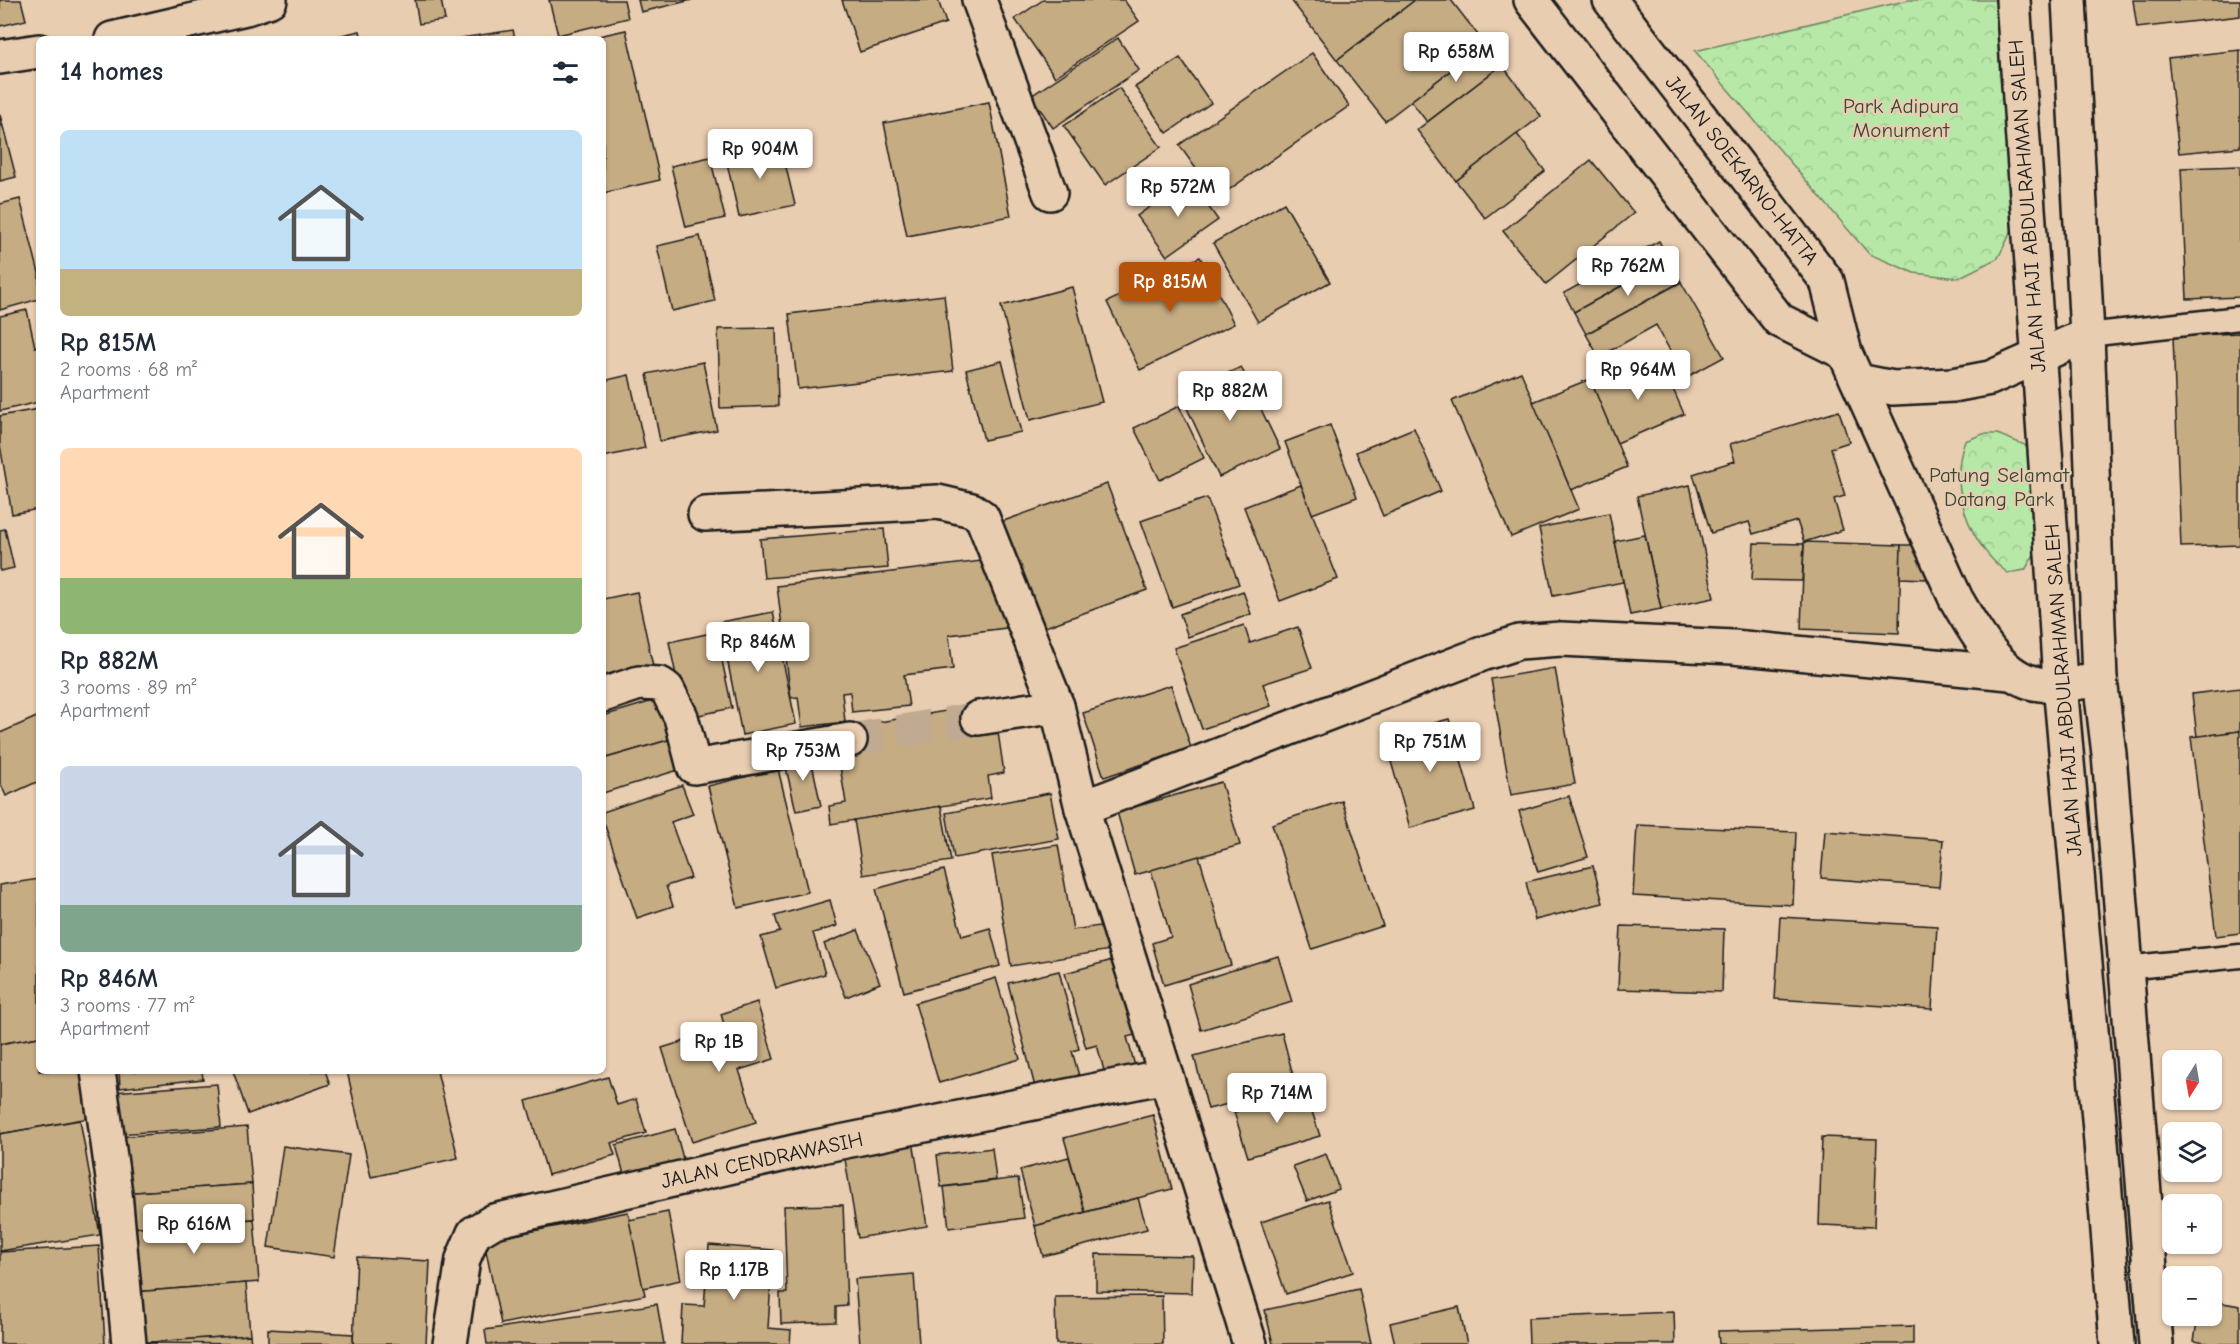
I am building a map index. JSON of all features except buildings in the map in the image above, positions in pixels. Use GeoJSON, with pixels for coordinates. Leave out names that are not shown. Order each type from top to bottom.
{"type":"FeatureCollection","features":[{"type":"Feature","properties":{"kind":"main road"},"geometry":{"type":"LineString","coordinates":[[125,36],[246,8],[270,0]]}},
{"type":"Feature","properties":{"kind":"main road"},"geometry":{"type":"LineString","coordinates":[[979,0],[1050,193]]}},
{"type":"Feature","properties":{"kind":"main road"},"geometry":{"type":"LineString","coordinates":[[1531,0],[1779,320],[1852,367],[1893,388],[1953,385],[1990,378],[2087,335]]}},
{"type":"Feature","properties":{"kind":"main road","name":"JALAN SOEKARNO-HATTA"},"geometry":{"type":"LineString","coordinates":[[1610,0],[1827,281],[1852,367],[1956,599],[1978,636],[2010,673],[2037,684],[2060,684],[2100,679]]}},
{"type":"Feature","properties":{"kind":"main road","name":"JALAN HAJI ABDULRAHMAN SALEH"},"geometry":{"type":"LineString","coordinates":[[2013,0],[2049,487],[2060,684],[2100,1130],[2116,1344]]}},
{"type":"Feature","properties":{"kind":"main road","name":"JALAN HAJI ABDULRAHMAN SALEH"},"geometry":{"type":"LineString","coordinates":[[2069,0],[2087,335],[2100,679],[2109,754],[2156,1344]]}},
{"type":"Feature","properties":{"kind":"main road"},"geometry":{"type":"LineString","coordinates":[[0,57],[36,51]]}},
{"type":"Feature","properties":{"kind":"main road"},"geometry":{"type":"LineString","coordinates":[[705,514],[938,502],[972,510],[982,517],[1057,706],[1082,808],[1250,1344]]}},
{"type":"Feature","properties":{"kind":"main road"},"geometry":{"type":"LineString","coordinates":[[1082,808],[1471,658],[1519,642],[1561,639],[1733,647],[2010,673]]}},
{"type":"Feature","properties":{"kind":"main road"},"geometry":{"type":"LineString","coordinates":[[606,693],[639,683],[660,684],[667,689],[681,717],[694,766],[850,740]]}},
{"type":"Feature","properties":{"kind":"main road"},"geometry":{"type":"LineString","coordinates":[[978,718],[1057,706]]}},
{"type":"Feature","properties":{"kind":"main road"},"geometry":{"type":"LineString","coordinates":[[98,1074],[115,1193],[129,1344]]}},
{"type":"Feature","properties":{"kind":"main road","name":"JALAN CENDRAWASIH"},"geometry":{"type":"LineString","coordinates":[[450,1344],[463,1258],[474,1233],[494,1221],[811,1148],[1166,1076]]}},
{"type":"Feature","properties":{"kind":"lane"},"geometry":{"type":"LineString","coordinates":[[2087,335],[2240,318]]}},
{"type":"Feature","properties":{"kind":"lane"},"geometry":{"type":"LineString","coordinates":[[2125,968],[2240,956]]}},
{"type":"Feature","properties":{"kind":"green space","name":"Park Adipura Monument"},"geometry":{"type":"Polygon","coordinates":[[[1909,0],[2011,0],[2015,224],[1998,258],[1958,278],[1914,273],[1869,254],[1695,51],[1909,0]]]}},
{"type":"Feature","properties":{"kind":"green space","name":"Patung Selamat Datang Park"},"geometry":{"type":"Polygon","coordinates":[[[1983,434],[1997,434],[2025,445],[2036,468],[2039,527],[2035,553],[2025,570],[2008,573],[1994,561],[1982,547],[1966,514],[1959,477],[1960,458],[1965,441],[1983,434]]]}},
{"type":"Feature","properties":{"kind":"tunnel"},"geometry":{"type":"LineString","coordinates":[[850,740],[978,718]]}}]}
